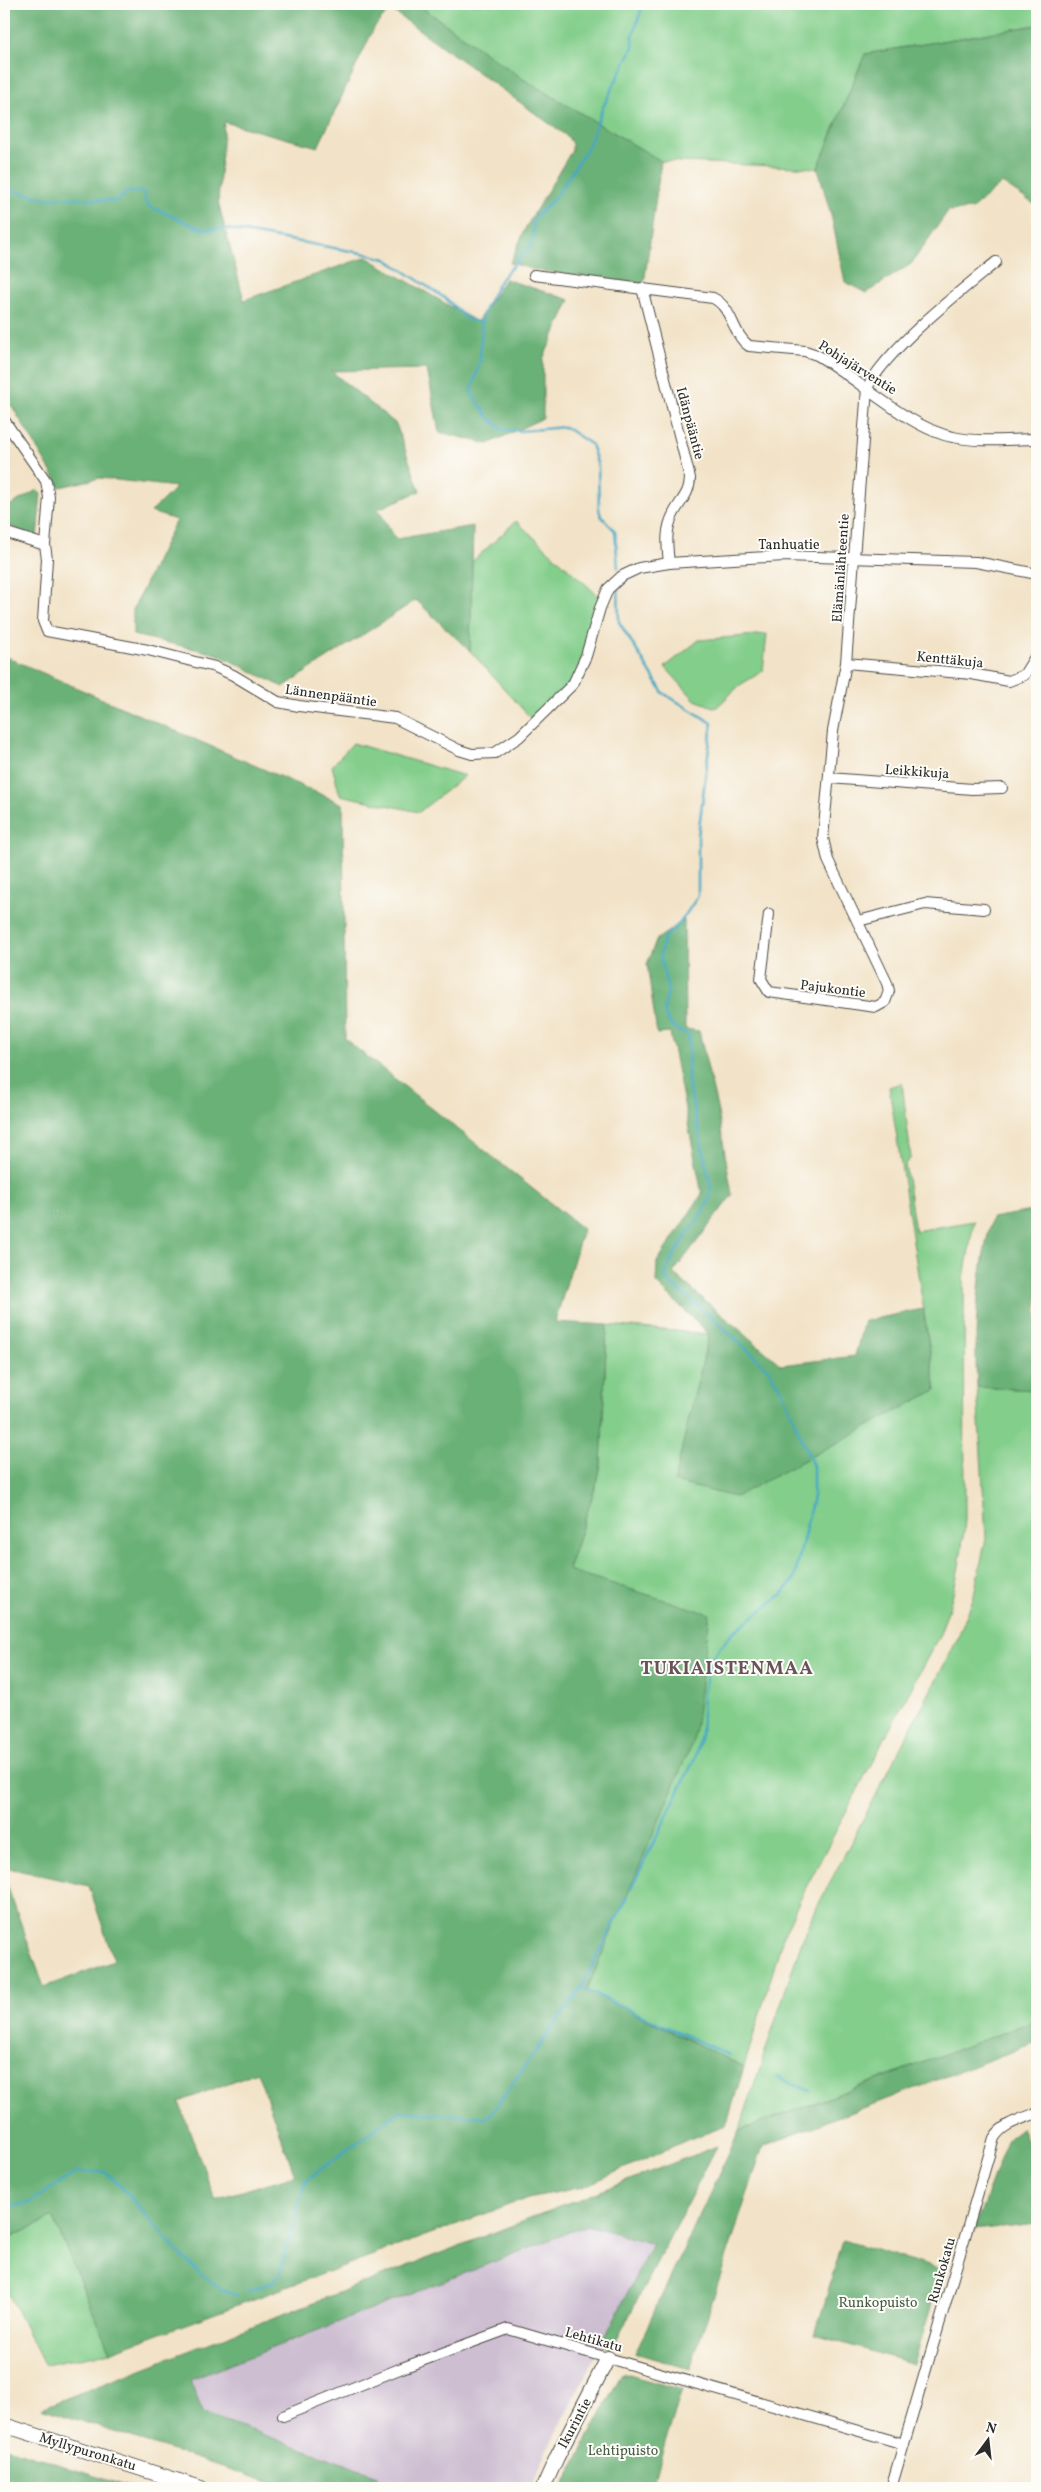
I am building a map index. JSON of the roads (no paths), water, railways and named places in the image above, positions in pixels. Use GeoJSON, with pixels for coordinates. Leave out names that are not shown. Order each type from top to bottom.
{"type":"FeatureCollection","features":[{"type":"Feature","properties":{"kind":"main road","name":"Ikurintie"},"geometry":{"type":"LineString","coordinates":[[543,2488],[608,2358]]}},
{"type":"Feature","properties":{"kind":"main road","name":"Myllypuronkatu"},"geometry":{"type":"LineString","coordinates":[[4,2425],[201,2488]]}},
{"type":"Feature","properties":{"kind":"street"},"geometry":{"type":"LineString","coordinates":[[867,388],[874,375],[912,336],[996,262]]}},
{"type":"Feature","properties":{"kind":"street","name":"Pohjajärventie"},"geometry":{"type":"LineString","coordinates":[[534,274],[714,298],[724,304],[742,341],[749,346],[805,351],[827,361],[929,429],[973,440],[1037,439]]}},
{"type":"Feature","properties":{"kind":"street","name":"Idänpääntie"},"geometry":{"type":"LineString","coordinates":[[642,288],[690,478],[688,490],[674,512],[667,532],[669,563]]}},
{"type":"Feature","properties":{"kind":"street","name":"Elämänlähteentie"},"geometry":{"type":"LineString","coordinates":[[858,921],[825,854],[823,838],[833,731],[846,663],[867,388]]}},
{"type":"Feature","properties":{"kind":"street"},"geometry":{"type":"LineString","coordinates":[[4,420],[46,481],[49,497],[45,545],[4,532]]}},
{"type":"Feature","properties":{"kind":"street","name":"Lännenpääntie"},"geometry":{"type":"LineString","coordinates":[[45,545],[47,559],[43,621],[47,631],[148,650],[215,668],[233,674],[278,702],[395,718],[459,750],[472,754],[495,753],[519,738],[573,684],[586,656],[600,608],[608,589]]}},
{"type":"Feature","properties":{"kind":"street","name":"Tanhuatie"},"geometry":{"type":"LineString","coordinates":[[608,589],[628,573],[650,565],[784,556],[854,560],[976,562],[1037,574]]}},
{"type":"Feature","properties":{"kind":"street","name":"Kenttäkuja"},"geometry":{"type":"LineString","coordinates":[[846,663],[972,674],[1012,681],[1024,676],[1037,654]]}},
{"type":"Feature","properties":{"kind":"street","name":"Leikkikuja"},"geometry":{"type":"LineString","coordinates":[[829,778],[972,789],[1002,788]]}},
{"type":"Feature","properties":{"kind":"street"},"geometry":{"type":"LineString","coordinates":[[858,921],[926,904],[984,909]]}},
{"type":"Feature","properties":{"kind":"street","name":"Pajukontie"},"geometry":{"type":"LineString","coordinates":[[770,914],[760,976],[766,990],[773,994],[879,1006],[886,1002],[889,987],[858,921]]}},
{"type":"Feature","properties":{"kind":"street","name":"Runkokatu"},"geometry":{"type":"LineString","coordinates":[[891,2488],[994,2138],[998,2131],[1009,2124],[1037,2114]]}},
{"type":"Feature","properties":{"kind":"street","name":"Lehtikatu"},"geometry":{"type":"LineString","coordinates":[[283,2416],[505,2330],[513,2330],[904,2444]]}},
{"type":"Feature","properties":{"kind":"waterway"},"geometry":{"type":"LineString","coordinates":[[618,568],[615,531],[601,516],[599,509],[598,466],[591,444],[565,427],[521,431],[503,430],[491,420],[471,393],[480,361],[482,322],[486,306],[501,279],[529,248],[534,235],[533,222],[535,217],[555,198],[588,147],[603,107],[633,47],[633,36],[643,4]]}},
{"type":"Feature","properties":{"kind":"waterway"},"geometry":{"type":"LineString","coordinates":[[4,188],[47,199],[60,197],[117,201],[127,192],[143,192],[147,205],[201,229],[227,229],[386,259],[446,299],[468,320],[482,322]]}},
{"type":"Feature","properties":{"kind":"waterway"},"geometry":{"type":"LineString","coordinates":[[618,586],[619,622],[663,693],[712,723],[698,836],[698,896],[680,923],[664,938],[660,956],[668,990],[664,1012],[669,1023],[679,1031],[689,1035],[688,1082],[711,1187],[709,1200],[704,1210],[670,1262],[666,1280],[716,1321],[768,1369],[781,1389],[813,1466],[813,1497],[794,1580],[781,1595],[732,1633],[712,1657],[703,1692],[701,1735],[695,1758],[631,1889]]}},
{"type":"Feature","properties":{"kind":"waterway"},"geometry":{"type":"LineString","coordinates":[[248,2292],[273,2281],[279,2275],[305,2181],[399,2111],[485,2117],[490,2115],[581,1988],[628,1896]]}},
{"type":"Feature","properties":{"kind":"waterway"},"geometry":{"type":"LineString","coordinates":[[581,1988],[729,2055]]}},
{"type":"Feature","properties":{"kind":"waterway"},"geometry":{"type":"LineString","coordinates":[[777,2077],[810,2091]]}},
{"type":"Feature","properties":{"kind":"waterway"},"geometry":{"type":"LineString","coordinates":[[4,2209],[10,2205],[27,2204],[77,2172],[106,2172],[186,2260],[203,2276],[220,2288],[236,2295]]}},
{"type":"Feature","properties":{"kind":"district","name":"TUKIAISTENMAA"},"geometry":{"type":"Point","coordinates":[727,1667]}},
{"type":"Feature","properties":{"kind":"park label","name":"Runkopuisto"},"geometry":{"type":"Point","coordinates":[878,2302]}},
{"type":"Feature","properties":{"kind":"park label","name":"Lehtipuisto"},"geometry":{"type":"Point","coordinates":[623,2450]}}]}
